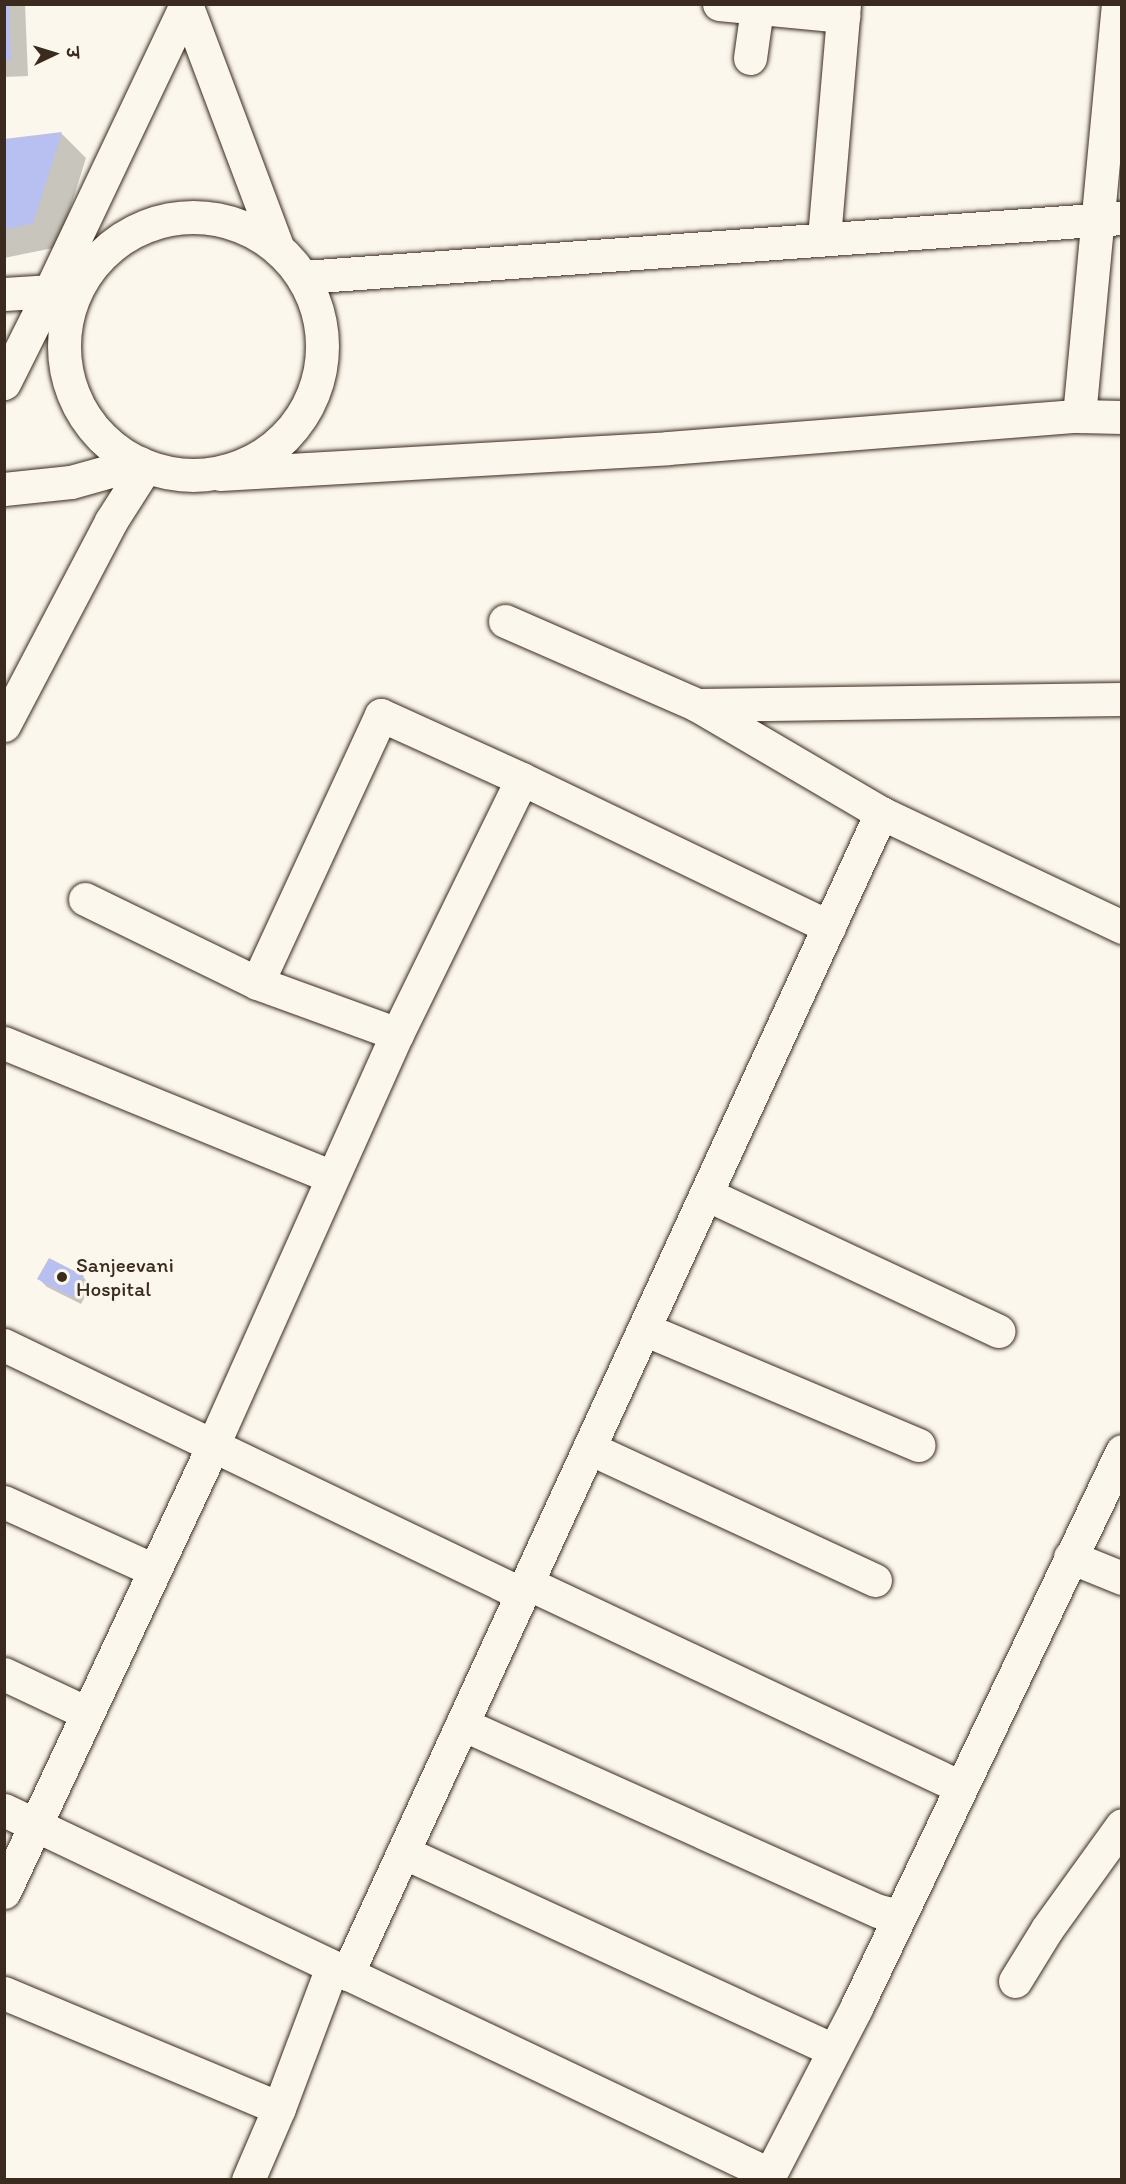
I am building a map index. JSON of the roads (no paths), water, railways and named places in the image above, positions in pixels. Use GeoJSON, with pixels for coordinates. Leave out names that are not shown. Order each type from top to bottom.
{"type":"FeatureCollection","features":[{"type":"Feature","properties":{"kind":"street"},"geometry":{"type":"LineString","coordinates":[[186,4],[277,246],[303,277],[319,312],[323,349],[316,387],[300,421],[278,445],[250,463],[220,474]]}},
{"type":"Feature","properties":{"kind":"street"},"geometry":{"type":"LineString","coordinates":[[4,383],[64,291],[186,4]]}},
{"type":"Feature","properties":{"kind":"street"},"geometry":{"type":"LineString","coordinates":[[719,4],[757,8],[843,10],[824,238]]}},
{"type":"Feature","properties":{"kind":"street"},"geometry":{"type":"LineString","coordinates":[[1079,416],[1109,218],[1118,4]]}},
{"type":"Feature","properties":{"kind":"street"},"geometry":{"type":"LineString","coordinates":[[750,58],[757,8]]}},
{"type":"Feature","properties":{"kind":"street"},"geometry":{"type":"LineString","coordinates":[[4,294],[64,291],[81,280],[105,251],[144,225],[190,215],[237,223],[277,246]]}},
{"type":"Feature","properties":{"kind":"street"},"geometry":{"type":"LineString","coordinates":[[303,277],[1109,218]]}},
{"type":"Feature","properties":{"kind":"street"},"geometry":{"type":"LineString","coordinates":[[64,291],[67,315],[64,356],[73,396],[95,431],[125,457],[187,476],[668,448],[1079,416],[1122,417]]}},
{"type":"Feature","properties":{"kind":"street"},"geometry":{"type":"LineString","coordinates":[[4,489],[71,482],[143,464]]}},
{"type":"Feature","properties":{"kind":"street"},"geometry":{"type":"LineString","coordinates":[[4,725],[143,464]]}},
{"type":"Feature","properties":{"kind":"street"},"geometry":{"type":"LineString","coordinates":[[505,621],[697,705],[881,813],[1122,927]]}},
{"type":"Feature","properties":{"kind":"street"},"geometry":{"type":"LineString","coordinates":[[697,705],[1122,699]]}},
{"type":"Feature","properties":{"kind":"street"},"geometry":{"type":"LineString","coordinates":[[257,983],[381,715],[522,779],[829,927]]}},
{"type":"Feature","properties":{"kind":"street"},"geometry":{"type":"LineString","coordinates":[[4,1892],[213,1445],[397,1034],[522,779]]}},
{"type":"Feature","properties":{"kind":"street"},"geometry":{"type":"LineString","coordinates":[[248,2180],[339,1971],[403,1852],[881,813]]}},
{"type":"Feature","properties":{"kind":"street"},"geometry":{"type":"LineString","coordinates":[[85,899],[257,983],[397,1034]]}},
{"type":"Feature","properties":{"kind":"street"},"geometry":{"type":"LineString","coordinates":[[4,1042],[332,1177]]}},
{"type":"Feature","properties":{"kind":"street"},"geometry":{"type":"LineString","coordinates":[[706,1194],[998,1331]]}},
{"type":"Feature","properties":{"kind":"street"},"geometry":{"type":"LineString","coordinates":[[644,1329],[919,1445]]}},
{"type":"Feature","properties":{"kind":"street"},"geometry":{"type":"LineString","coordinates":[[4,1345],[213,1445],[960,1787]]}},
{"type":"Feature","properties":{"kind":"street"},"geometry":{"type":"LineString","coordinates":[[589,1448],[875,1580]]}},
{"type":"Feature","properties":{"kind":"street"},"geometry":{"type":"LineString","coordinates":[[4,1810],[768,2177],[834,2050],[1122,1451]]}},
{"type":"Feature","properties":{"kind":"street"},"geometry":{"type":"LineString","coordinates":[[4,1502],[154,1570]]}},
{"type":"Feature","properties":{"kind":"street"},"geometry":{"type":"LineString","coordinates":[[1070,1557],[1122,1578]]}},
{"type":"Feature","properties":{"kind":"street"},"geometry":{"type":"LineString","coordinates":[[4,1674],[87,1713]]}},
{"type":"Feature","properties":{"kind":"street"},"geometry":{"type":"LineString","coordinates":[[462,1724],[879,1911],[899,1916]]}},
{"type":"Feature","properties":{"kind":"street"},"geometry":{"type":"LineString","coordinates":[[1015,1981],[1047,1929],[1122,1825]]}},
{"type":"Feature","properties":{"kind":"street"},"geometry":{"type":"LineString","coordinates":[[403,1852],[834,2050]]}},
{"type":"Feature","properties":{"kind":"street"},"geometry":{"type":"LineString","coordinates":[[4,1993],[279,2108]]}},
{"type":"Feature","properties":{"kind":"place","name":"Sanjeevani Hospital"},"geometry":{"type":"Point","coordinates":[62,1277]}}]}
